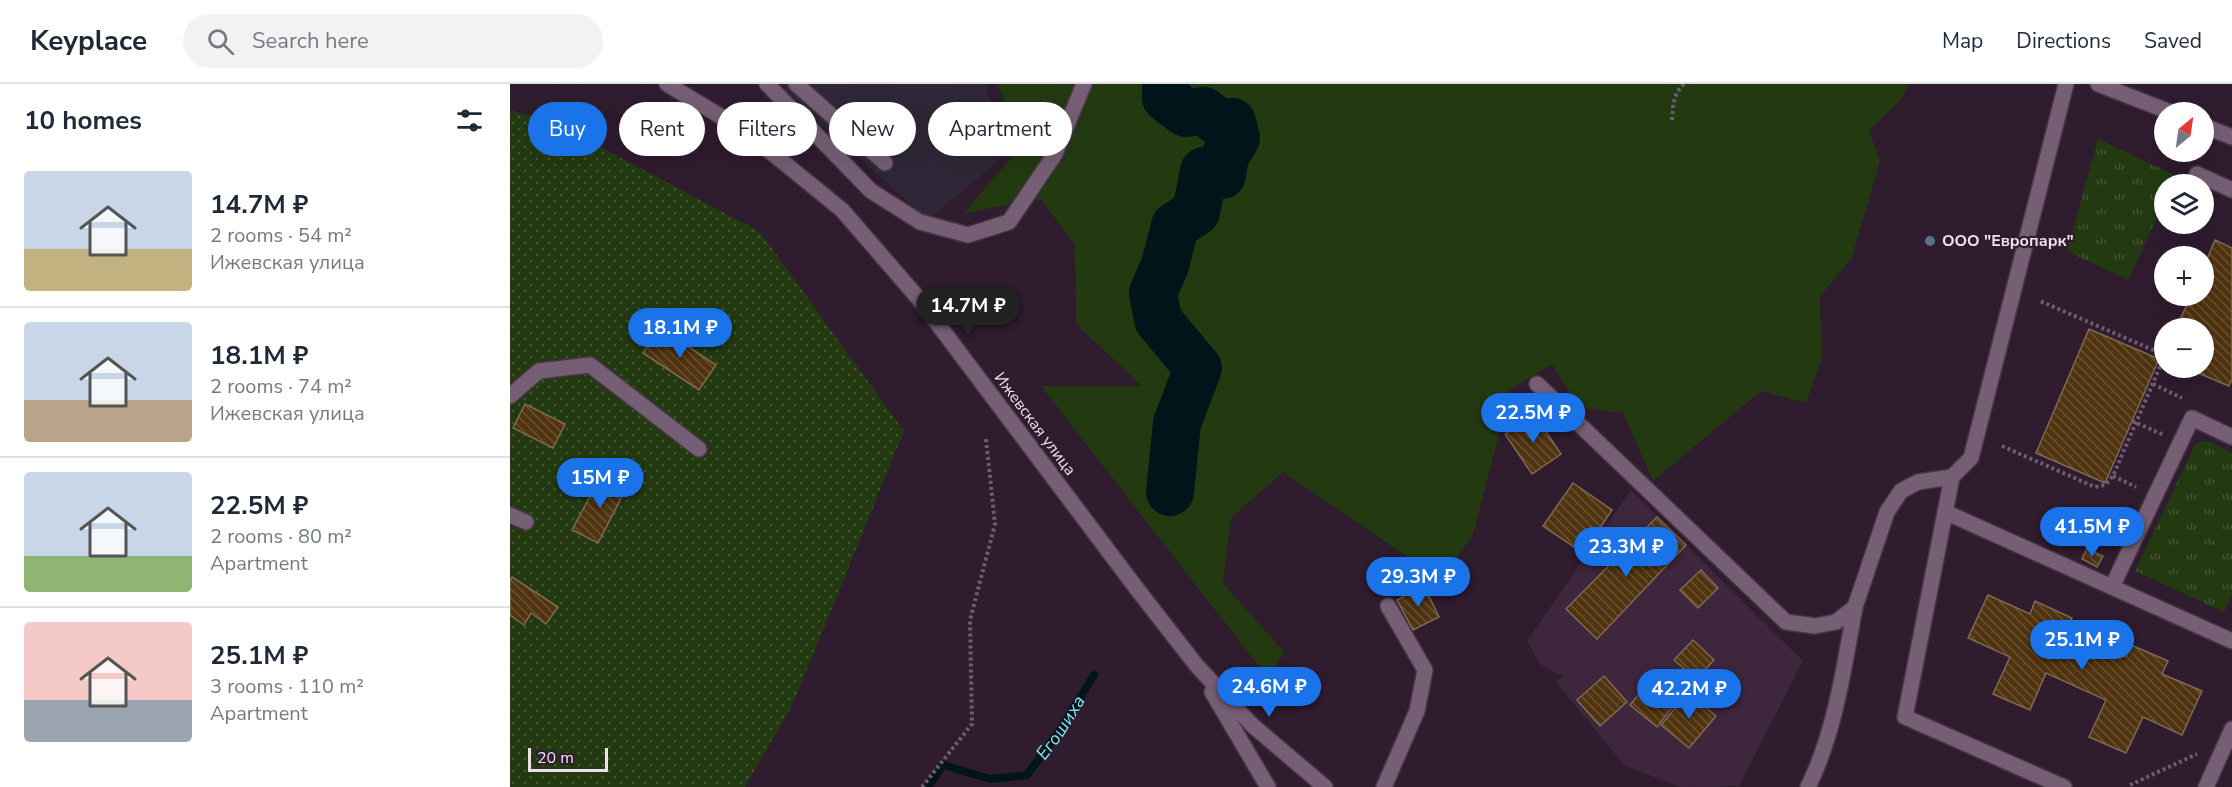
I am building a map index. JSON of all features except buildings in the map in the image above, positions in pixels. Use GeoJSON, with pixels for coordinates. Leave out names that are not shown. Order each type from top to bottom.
{"type":"FeatureCollection","features":[{"type":"Feature","properties":{"kind":"street","name":"Ижевская улица"},"geometry":{"type":"LineString","coordinates":[[667,84],[745,130],[843,210],[919,299],[1197,666],[1252,725],[1325,787]]}},
{"type":"Feature","properties":{"kind":"street"},"geometry":{"type":"LineString","coordinates":[[767,84],[871,191],[920,222],[968,236],[1009,222],[1055,154],[1084,84]]}},
{"type":"Feature","properties":{"kind":"street"},"geometry":{"type":"LineString","coordinates":[[796,84],[885,162]]}},
{"type":"Feature","properties":{"kind":"street"},"geometry":{"type":"LineString","coordinates":[[2064,787],[1905,717],[1952,477],[1971,458],[2066,84]]}},
{"type":"Feature","properties":{"kind":"street"},"geometry":{"type":"LineString","coordinates":[[2098,84],[2154,106]]}},
{"type":"Feature","properties":{"kind":"street"},"geometry":{"type":"LineString","coordinates":[[2214,130],[2232,137]]}},
{"type":"Feature","properties":{"kind":"street"},"geometry":{"type":"LineString","coordinates":[[2214,182],[2232,190]]}},
{"type":"Feature","properties":{"kind":"street"},"geometry":{"type":"LineString","coordinates":[[510,396],[539,371],[590,365],[699,449]]}},
{"type":"Feature","properties":{"kind":"street"},"geometry":{"type":"LineString","coordinates":[[1537,384],[1786,622],[1815,627],[1836,622],[1854,607]]}},
{"type":"Feature","properties":{"kind":"street"},"geometry":{"type":"LineString","coordinates":[[2112,587],[2192,418],[2232,437]]}},
{"type":"Feature","properties":{"kind":"street"},"geometry":{"type":"LineString","coordinates":[[1808,787],[1819,765],[1843,676],[1854,607],[1887,512],[1901,491],[1917,482],[1952,477]]}},
{"type":"Feature","properties":{"kind":"street"},"geometry":{"type":"LineString","coordinates":[[1945,512],[2232,642]]}},
{"type":"Feature","properties":{"kind":"street"},"geometry":{"type":"LineString","coordinates":[[510,515],[526,522]]}},
{"type":"Feature","properties":{"kind":"street"},"geometry":{"type":"LineString","coordinates":[[1384,787],[1417,711],[1425,670],[1388,606]]}},
{"type":"Feature","properties":{"kind":"street"},"geometry":{"type":"LineString","coordinates":[[1197,666],[1268,787]]}},
{"type":"Feature","properties":{"kind":"street"},"geometry":{"type":"LineString","coordinates":[[2206,787],[2232,729]]}},
{"type":"Feature","properties":{"kind":"path"},"geometry":{"type":"LineString","coordinates":[[1672,120],[1673,103],[1678,89],[1684,84]]}},
{"type":"Feature","properties":{"kind":"path"},"geometry":{"type":"LineString","coordinates":[[2002,446],[2095,487],[2105,484],[2113,476],[2134,421],[2162,362],[2160,354],[2040,301]]}},
{"type":"Feature","properties":{"kind":"path"},"geometry":{"type":"LineString","coordinates":[[2153,384],[2182,398]]}},
{"type":"Feature","properties":{"kind":"path"},"geometry":{"type":"LineString","coordinates":[[2134,421],[2165,435]]}},
{"type":"Feature","properties":{"kind":"path"},"geometry":{"type":"LineString","coordinates":[[922,787],[972,724],[970,620],[995,524],[986,439]]}},
{"type":"Feature","properties":{"kind":"path"},"geometry":{"type":"LineString","coordinates":[[2113,476],[2140,489]]}},
{"type":"Feature","properties":{"kind":"path"},"geometry":{"type":"LineString","coordinates":[[2130,785],[2203,751]]}},
{"type":"Feature","properties":{"kind":"shaded area"},"geometry":{"type":"Polygon","coordinates":[[[773,84],[985,84],[990,102],[928,102],[928,156],[1004,156],[928,220],[857,156],[916,156],[916,102],[829,102],[829,131],[817,120],[817,102],[795,100],[773,84]]]}},
{"type":"Feature","properties":{"kind":"shaded area"},"geometry":{"type":"Polygon","coordinates":[[[1631,490],[1803,661],[1739,786],[1681,787],[1625,766],[1556,682],[1564,674],[1557,674],[1540,664],[1527,641],[1631,490]]]}},
{"type":"Feature","properties":{"kind":"green space"},"geometry":{"type":"Polygon","coordinates":[[[998,84],[1908,84],[1902,99],[1869,131],[1880,161],[1852,257],[1820,297],[1822,357],[1806,403],[1761,391],[1653,481],[1623,413],[1578,407],[1552,364],[1511,389],[1473,534],[1448,571],[1424,568],[1283,472],[1231,518],[1223,583],[1284,652],[1268,678],[1041,386],[1142,386],[1076,324],[1075,245],[1041,199],[964,213],[1012,156],[1072,156],[1072,102],[1004,102],[998,84]]]}},
{"type":"Feature","properties":{"kind":"green space"},"geometry":{"type":"Polygon","coordinates":[[[510,111],[528,115],[528,156],[607,156],[607,150],[760,232],[904,431],[793,704],[745,787],[510,787],[510,111]]]}},
{"type":"Feature","properties":{"kind":"green space"},"geometry":{"type":"Polygon","coordinates":[[[2098,139],[2173,174],[2154,174],[2154,224],[2128,280],[2067,251],[2098,139]]]}},
{"type":"Feature","properties":{"kind":"green space"},"geometry":{"type":"Polygon","coordinates":[[[2202,441],[2210,442],[2232,453],[2232,595],[2224,612],[2135,571],[2195,445],[2202,441]]]}},
{"type":"Feature","properties":{"kind":"waterway","name":"Егошиха"},"geometry":{"type":"LineString","coordinates":[[1166,84],[1166,98],[1186,113],[1204,111],[1218,122],[1232,122],[1236,138],[1225,156],[1222,175],[1204,171],[1196,212],[1175,226],[1165,265],[1153,293],[1158,320],[1198,368],[1177,423],[1170,492]]}},
{"type":"Feature","properties":{"kind":"waterway","name":"Егошиха"},"geometry":{"type":"LineString","coordinates":[[928,787],[943,765],[990,779],[1027,775],[1059,732],[1094,675]]}},
{"type":"Feature","properties":{"kind":"place","name":"ООО \"Европарк\""},"geometry":{"type":"Point","coordinates":[1930,241]}}]}
